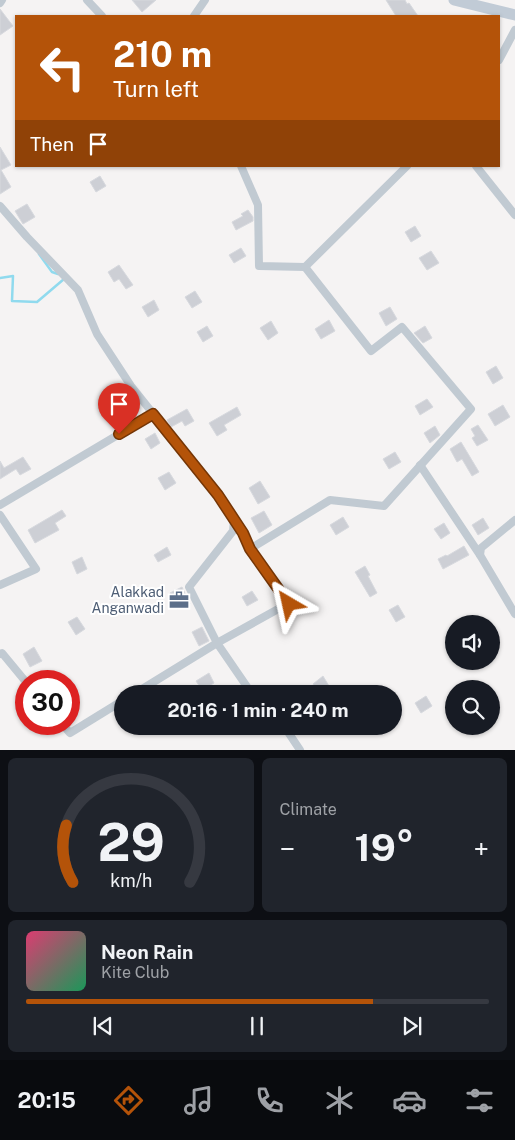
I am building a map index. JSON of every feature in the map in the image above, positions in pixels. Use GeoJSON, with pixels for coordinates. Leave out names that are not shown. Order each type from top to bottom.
{"type":"FeatureCollection","features":[{"type":"Feature","properties":{"kind":"main road"},"geometry":{"type":"LineString","coordinates":[[454,0],[515,14]]}},
{"type":"Feature","properties":{"kind":"street"},"geometry":{"type":"LineString","coordinates":[[86,0],[101,15]]}},
{"type":"Feature","properties":{"kind":"street"},"geometry":{"type":"LineString","coordinates":[[195,15],[205,0]]}},
{"type":"Feature","properties":{"kind":"street"},"geometry":{"type":"LineString","coordinates":[[500,58],[515,30]]}},
{"type":"Feature","properties":{"kind":"street"},"geometry":{"type":"LineString","coordinates":[[241,167],[258,206],[259,266],[305,267],[406,167]]}},
{"type":"Feature","properties":{"kind":"street"},"geometry":{"type":"LineString","coordinates":[[477,167],[515,215]]}},
{"type":"Feature","properties":{"kind":"street"},"geometry":{"type":"LineString","coordinates":[[0,206],[78,290],[97,334],[131,386],[218,495],[243,533],[250,549],[289,604],[218,643],[149,685]]}},
{"type":"Feature","properties":{"kind":"street"},"geometry":{"type":"LineString","coordinates":[[250,549],[330,500],[384,506],[471,410],[402,327],[371,351],[305,267]]}},
{"type":"Feature","properties":{"kind":"street"},"geometry":{"type":"LineString","coordinates":[[0,504],[153,414]]}},
{"type":"Feature","properties":{"kind":"street"},"geometry":{"type":"LineString","coordinates":[[420,465],[480,555],[515,614]]}},
{"type":"Feature","properties":{"kind":"street"},"geometry":{"type":"LineString","coordinates":[[0,515],[36,569],[0,585]]}},
{"type":"Feature","properties":{"kind":"street"},"geometry":{"type":"LineString","coordinates":[[234,519],[233,532],[189,587],[218,643],[246,685]]}},
{"type":"Feature","properties":{"kind":"street"},"geometry":{"type":"LineString","coordinates":[[480,555],[481,548],[515,520]]}},
{"type":"Feature","properties":{"kind":"street"},"geometry":{"type":"LineString","coordinates":[[0,654],[2,653],[16,670]]}},
{"type":"Feature","properties":{"kind":"street"},"geometry":{"type":"LineString","coordinates":[[80,727],[114,706]]}},
{"type":"Feature","properties":{"kind":"street"},"geometry":{"type":"LineString","coordinates":[[290,735],[300,750]]}},
{"type":"Feature","properties":{"kind":"building"},"geometry":{"type":"Polygon","coordinates":[[[132,0],[156,0],[142,12],[132,0]]]}},
{"type":"Feature","properties":{"kind":"building"},"geometry":{"type":"Polygon","coordinates":[[[386,0],[405,0],[417,15],[395,15],[386,0]]]}},
{"type":"Feature","properties":{"kind":"building"},"geometry":{"type":"Polygon","coordinates":[[[0,9],[13,26],[0,35],[0,9]]]}},
{"type":"Feature","properties":{"kind":"building"},"geometry":{"type":"Polygon","coordinates":[[[0,147],[11,165],[1,170],[11,187],[0,194],[0,147]]]}},
{"type":"Feature","properties":{"kind":"building"},"geometry":{"type":"Polygon","coordinates":[[[100,176],[106,186],[96,192],[90,182],[100,176]]]}},
{"type":"Feature","properties":{"kind":"building"},"geometry":{"type":"Polygon","coordinates":[[[27,204],[35,217],[23,224],[15,211],[27,204]]]}},
{"type":"Feature","properties":{"kind":"building"},"geometry":{"type":"Polygon","coordinates":[[[248,210],[253,217],[253,221],[236,230],[232,222],[243,216],[241,214],[248,210]]]}},
{"type":"Feature","properties":{"kind":"building"},"geometry":{"type":"Polygon","coordinates":[[[415,226],[421,236],[411,242],[405,232],[415,226]]]}},
{"type":"Feature","properties":{"kind":"building"},"geometry":{"type":"Polygon","coordinates":[[[241,248],[246,256],[234,263],[229,255],[241,248]]]}},
{"type":"Feature","properties":{"kind":"building"},"geometry":{"type":"Polygon","coordinates":[[[431,251],[439,263],[427,270],[419,258],[431,251]]]}},
{"type":"Feature","properties":{"kind":"building"},"geometry":{"type":"Polygon","coordinates":[[[119,265],[133,285],[126,289],[119,279],[114,282],[108,272],[119,265]]]}},
{"type":"Feature","properties":{"kind":"building"},"geometry":{"type":"Polygon","coordinates":[[[195,291],[202,302],[192,308],[185,297],[195,291]]]}},
{"type":"Feature","properties":{"kind":"building"},"geometry":{"type":"Polygon","coordinates":[[[154,300],[159,310],[148,317],[142,307],[154,300]]]}},
{"type":"Feature","properties":{"kind":"building"},"geometry":{"type":"Polygon","coordinates":[[[390,307],[397,319],[386,326],[379,313],[390,307]]]}},
{"type":"Feature","properties":{"kind":"building"},"geometry":{"type":"Polygon","coordinates":[[[329,320],[335,331],[321,339],[315,329],[329,320]]]}},
{"type":"Feature","properties":{"kind":"building"},"geometry":{"type":"Polygon","coordinates":[[[271,321],[278,333],[268,340],[260,328],[271,321]]]}},
{"type":"Feature","properties":{"kind":"building"},"geometry":{"type":"Polygon","coordinates":[[[207,326],[213,336],[203,342],[197,332],[207,326]]]}},
{"type":"Feature","properties":{"kind":"building"},"geometry":{"type":"Polygon","coordinates":[[[425,326],[432,338],[423,343],[414,333],[425,326]]]}},
{"type":"Feature","properties":{"kind":"building"},"geometry":{"type":"Polygon","coordinates":[[[496,366],[503,378],[493,384],[486,372],[496,366]]]}},
{"type":"Feature","properties":{"kind":"building"},"geometry":{"type":"Polygon","coordinates":[[[427,399],[433,407],[420,415],[415,406],[427,399]]]}},
{"type":"Feature","properties":{"kind":"building"},"geometry":{"type":"Polygon","coordinates":[[[503,405],[510,417],[495,426],[488,414],[503,405]]]}},
{"type":"Feature","properties":{"kind":"building"},"geometry":{"type":"Polygon","coordinates":[[[237,407],[241,415],[224,425],[227,430],[217,436],[209,423],[237,407]]]}},
{"type":"Feature","properties":{"kind":"building"},"geometry":{"type":"Polygon","coordinates":[[[187,409],[194,421],[185,426],[182,421],[171,427],[167,420],[187,409]]]}},
{"type":"Feature","properties":{"kind":"building"},"geometry":{"type":"Polygon","coordinates":[[[478,425],[488,440],[477,446],[472,438],[475,436],[471,429],[478,425]]]}},
{"type":"Feature","properties":{"kind":"building"},"geometry":{"type":"Polygon","coordinates":[[[435,426],[440,435],[430,443],[424,433],[435,426]]]}},
{"type":"Feature","properties":{"kind":"building"},"geometry":{"type":"Polygon","coordinates":[[[155,433],[160,443],[151,449],[145,439],[155,433]]]}},
{"type":"Feature","properties":{"kind":"building"},"geometry":{"type":"Polygon","coordinates":[[[461,442],[479,472],[472,476],[462,459],[457,462],[450,449],[461,442]]]}},
{"type":"Feature","properties":{"kind":"building"},"geometry":{"type":"Polygon","coordinates":[[[395,452],[401,462],[389,469],[383,459],[395,452]]]}},
{"type":"Feature","properties":{"kind":"building"},"geometry":{"type":"Polygon","coordinates":[[[23,457],[31,469],[20,475],[16,469],[0,479],[0,461],[4,468],[23,457]]]}},
{"type":"Feature","properties":{"kind":"building"},"geometry":{"type":"Polygon","coordinates":[[[169,472],[176,483],[165,490],[158,478],[169,472]]]}},
{"type":"Feature","properties":{"kind":"building"},"geometry":{"type":"Polygon","coordinates":[[[260,481],[270,497],[258,504],[249,488],[260,481]]]}},
{"type":"Feature","properties":{"kind":"building"},"geometry":{"type":"Polygon","coordinates":[[[62,510],[66,516],[55,523],[59,530],[35,543],[28,530],[62,510]]]}},
{"type":"Feature","properties":{"kind":"building"},"geometry":{"type":"Polygon","coordinates":[[[264,511],[272,525],[259,533],[251,518],[264,511]]]}},
{"type":"Feature","properties":{"kind":"building"},"geometry":{"type":"Polygon","coordinates":[[[343,517],[349,527],[336,535],[330,525],[343,517]]]}},
{"type":"Feature","properties":{"kind":"building"},"geometry":{"type":"Polygon","coordinates":[[[483,518],[489,528],[478,535],[472,525],[483,518]]]}},
{"type":"Feature","properties":{"kind":"building"},"geometry":{"type":"Polygon","coordinates":[[[444,523],[450,533],[441,539],[434,529],[444,523]]]}},
{"type":"Feature","properties":{"kind":"building"},"geometry":{"type":"Polygon","coordinates":[[[464,546],[469,555],[443,569],[438,559],[464,546]]]}},
{"type":"Feature","properties":{"kind":"building"},"geometry":{"type":"Polygon","coordinates":[[[167,547],[171,555],[158,562],[154,555],[167,547]]]}},
{"type":"Feature","properties":{"kind":"building"},"geometry":{"type":"Polygon","coordinates":[[[82,557],[87,569],[77,574],[72,562],[82,557]]]}},
{"type":"Feature","properties":{"kind":"building"},"geometry":{"type":"Polygon","coordinates":[[[365,566],[377,593],[370,597],[355,572],[365,566]]]}},
{"type":"Feature","properties":{"kind":"building"},"geometry":{"type":"Polygon","coordinates":[[[182,587],[190,604],[177,609],[170,593],[182,587]]]}},
{"type":"Feature","properties":{"kind":"building"},"geometry":{"type":"Polygon","coordinates":[[[252,591],[258,600],[247,606],[242,597],[252,591]]]}},
{"type":"Feature","properties":{"kind":"building"},"geometry":{"type":"Polygon","coordinates":[[[398,605],[405,617],[396,622],[389,610],[398,605]]]}},
{"type":"Feature","properties":{"kind":"building"},"geometry":{"type":"Polygon","coordinates":[[[77,617],[85,629],[76,635],[68,622],[77,617]]]}},
{"type":"Feature","properties":{"kind":"building"},"geometry":{"type":"Polygon","coordinates":[[[202,627],[209,641],[199,646],[192,632],[202,627]]]}},
{"type":"Feature","properties":{"kind":"building"},"geometry":{"type":"Polygon","coordinates":[[[34,647],[42,661],[30,667],[23,654],[34,647]]]}},
{"type":"Feature","properties":{"kind":"building"},"geometry":{"type":"Polygon","coordinates":[[[209,673],[214,683],[211,685],[199,685],[196,681],[209,673]]]}},
{"type":"Feature","properties":{"kind":"building"},"geometry":{"type":"Polygon","coordinates":[[[323,676],[328,685],[314,685],[323,676]]]}},
{"type":"Feature","properties":{"kind":"building"},"geometry":{"type":"Polygon","coordinates":[[[426,696],[432,706],[421,713],[415,703],[426,696]]]}},
{"type":"Feature","properties":{"kind":"waterway"},"geometry":{"type":"LineString","coordinates":[[39,254],[52,272],[58,274]]}},
{"type":"Feature","properties":{"kind":"waterway"},"geometry":{"type":"LineString","coordinates":[[0,278],[13,276],[12,301],[37,302],[64,279]]}},
{"type":"Feature","properties":{"kind":"place","name":"Alakkad Anganwadi"},"geometry":{"type":"Point","coordinates":[179,600]}},
{"type":"Feature","properties":{"kind":"route"},"geometry":{"type":"LineString","coordinates":[[119,434],[153,414],[218,495],[243,533],[250,549],[289,604]]}}]}
